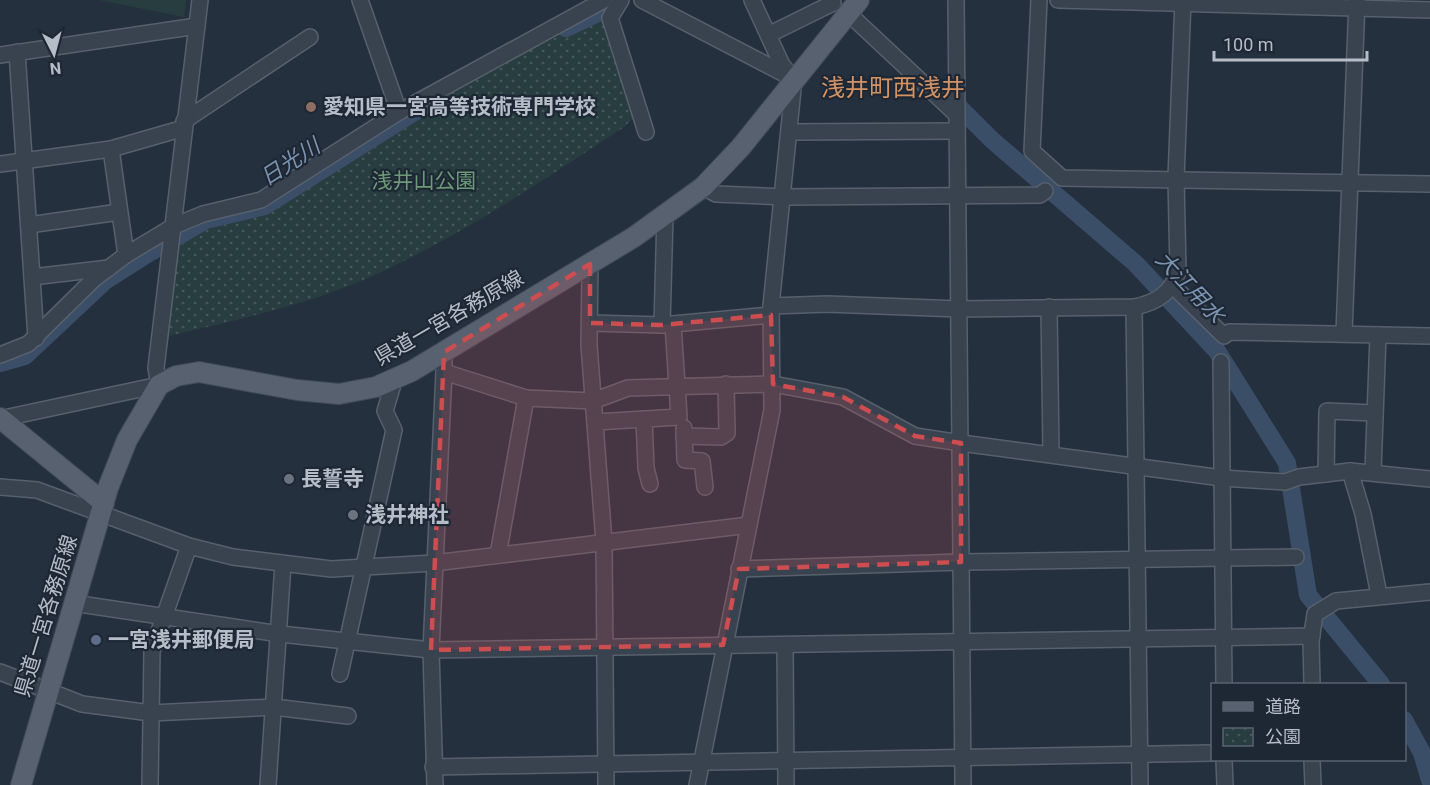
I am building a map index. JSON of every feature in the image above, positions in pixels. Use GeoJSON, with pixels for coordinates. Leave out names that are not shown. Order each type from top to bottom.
{"type":"FeatureCollection","features":[{"type":"Feature","properties":{"kind":"main road","name":"県道一宮各務原線"},"geometry":{"type":"LineString","coordinates":[[21,785],[73,603],[103,508],[127,440],[159,385],[176,376],[199,372],[319,393],[357,392],[394,381],[590,264],[665,216],[703,187],[741,147],[794,79],[844,8]]}},
{"type":"Feature","properties":{"kind":"main road"},"geometry":{"type":"LineString","coordinates":[[0,419],[103,508]]}},
{"type":"Feature","properties":{"kind":"street"},"geometry":{"type":"LineString","coordinates":[[0,419],[159,385],[156,368],[200,0]]}},
{"type":"Feature","properties":{"kind":"street"},"geometry":{"type":"LineString","coordinates":[[360,0],[399,112]]}},
{"type":"Feature","properties":{"kind":"street"},"geometry":{"type":"LineString","coordinates":[[0,355],[28,344],[70,301],[109,268],[174,226],[203,214],[261,200],[399,112],[604,0]]}},
{"type":"Feature","properties":{"kind":"street"},"geometry":{"type":"LineString","coordinates":[[621,0],[610,18],[646,132]]}},
{"type":"Feature","properties":{"kind":"street"},"geometry":{"type":"LineString","coordinates":[[642,0],[794,79]]}},
{"type":"Feature","properties":{"kind":"street"},"geometry":{"type":"LineString","coordinates":[[697,785],[723,645],[768,432],[774,384],[771,311],[794,79],[782,65],[770,34],[752,0]]}},
{"type":"Feature","properties":{"kind":"street"},"geometry":{"type":"LineString","coordinates":[[956,0],[955,94],[961,443],[963,785]]}},
{"type":"Feature","properties":{"kind":"street"},"geometry":{"type":"LineString","coordinates":[[1039,0],[1032,151],[1062,178],[1176,178],[1430,184]]}},
{"type":"Feature","properties":{"kind":"street"},"geometry":{"type":"LineString","coordinates":[[1058,0],[1357,5],[1430,10]]}},
{"type":"Feature","properties":{"kind":"street"},"geometry":{"type":"LineString","coordinates":[[590,324],[668,324],[827,304],[959,309],[1134,308],[1155,303],[1169,289],[1178,271],[1176,178],[1183,2]]}},
{"type":"Feature","properties":{"kind":"street"},"geometry":{"type":"LineString","coordinates":[[1344,333],[1357,5]]}},
{"type":"Feature","properties":{"kind":"street"},"geometry":{"type":"LineString","coordinates":[[770,34],[844,8],[857,25],[956,114]]}},
{"type":"Feature","properties":{"kind":"street"},"geometry":{"type":"LineString","coordinates":[[0,55],[197,26]]}},
{"type":"Feature","properties":{"kind":"street"},"geometry":{"type":"LineString","coordinates":[[0,164],[111,149],[184,125],[310,37]]}},
{"type":"Feature","properties":{"kind":"street"},"geometry":{"type":"LineString","coordinates":[[17,52],[26,160],[36,338]]}},
{"type":"Feature","properties":{"kind":"street"},"geometry":{"type":"LineString","coordinates":[[789,132],[956,131]]}},
{"type":"Feature","properties":{"kind":"street"},"geometry":{"type":"LineString","coordinates":[[111,149],[126,255]]}},
{"type":"Feature","properties":{"kind":"street"},"geometry":{"type":"LineString","coordinates":[[703,187],[716,194],[787,197],[957,197],[1040,195],[1045,191]]}},
{"type":"Feature","properties":{"kind":"street"},"geometry":{"type":"LineString","coordinates":[[29,225],[119,212]]}},
{"type":"Feature","properties":{"kind":"street"},"geometry":{"type":"LineString","coordinates":[[665,216],[668,324],[679,386],[679,414],[683,418],[685,460],[702,461],[705,487]]}},
{"type":"Feature","properties":{"kind":"street"},"geometry":{"type":"LineString","coordinates":[[590,264],[593,401],[604,542],[606,785]]}},
{"type":"Feature","properties":{"kind":"street"},"geometry":{"type":"LineString","coordinates":[[32,277],[109,268]]}},
{"type":"Feature","properties":{"kind":"street"},"geometry":{"type":"LineString","coordinates":[[1169,289],[1224,336],[1229,332],[1430,336]]}},
{"type":"Feature","properties":{"kind":"street"},"geometry":{"type":"LineString","coordinates":[[1049,307],[1051,454]]}},
{"type":"Feature","properties":{"kind":"street"},"geometry":{"type":"LineString","coordinates":[[1134,308],[1140,785]]}},
{"type":"Feature","properties":{"kind":"street"},"geometry":{"type":"LineString","coordinates":[[1373,472],[1378,334]]}},
{"type":"Feature","properties":{"kind":"street"},"geometry":{"type":"LineString","coordinates":[[435,785],[431,650],[444,352]]}},
{"type":"Feature","properties":{"kind":"street"},"geometry":{"type":"LineString","coordinates":[[1221,362],[1224,683]]}},
{"type":"Feature","properties":{"kind":"street"},"geometry":{"type":"LineString","coordinates":[[444,372],[525,398],[593,401],[628,388],[774,384],[843,397],[915,436],[961,443],[1222,478],[1292,479],[1350,471],[1430,479]]}},
{"type":"Feature","properties":{"kind":"street"},"geometry":{"type":"LineString","coordinates":[[340,674],[394,430],[385,411],[394,381]]}},
{"type":"Feature","properties":{"kind":"street"},"geometry":{"type":"LineString","coordinates":[[684,436],[721,436],[727,433],[726,384]]}},
{"type":"Feature","properties":{"kind":"street"},"geometry":{"type":"LineString","coordinates":[[498,555],[525,398]]}},
{"type":"Feature","properties":{"kind":"street"},"geometry":{"type":"LineString","coordinates":[[1326,474],[1327,411],[1375,413]]}},
{"type":"Feature","properties":{"kind":"street"},"geometry":{"type":"LineString","coordinates":[[595,422],[679,417],[679,414]]}},
{"type":"Feature","properties":{"kind":"street"},"geometry":{"type":"LineString","coordinates":[[644,419],[646,468],[650,484]]}},
{"type":"Feature","properties":{"kind":"street"},"geometry":{"type":"LineString","coordinates":[[1350,471],[1363,514],[1379,595]]}},
{"type":"Feature","properties":{"kind":"street"},"geometry":{"type":"LineString","coordinates":[[0,487],[37,490],[103,508],[189,546],[233,557],[332,569],[434,563],[749,525]]}},
{"type":"Feature","properties":{"kind":"street"},"geometry":{"type":"LineString","coordinates":[[150,785],[152,651],[162,616],[189,546]]}},
{"type":"Feature","properties":{"kind":"street"},"geometry":{"type":"LineString","coordinates":[[739,568],[1296,557]]}},
{"type":"Feature","properties":{"kind":"street"},"geometry":{"type":"LineString","coordinates":[[268,785],[284,564]]}},
{"type":"Feature","properties":{"kind":"street"},"geometry":{"type":"LineString","coordinates":[[1312,683],[1312,636],[1315,614],[1336,601],[1379,595],[1430,592]]}},
{"type":"Feature","properties":{"kind":"street"},"geometry":{"type":"LineString","coordinates":[[73,603],[346,643],[431,650],[1312,636]]}},
{"type":"Feature","properties":{"kind":"street"},"geometry":{"type":"LineString","coordinates":[[785,645],[786,785]]}},
{"type":"Feature","properties":{"kind":"street"},"geometry":{"type":"LineString","coordinates":[[0,672],[82,704],[151,713],[274,707],[348,716]]}},
{"type":"Feature","properties":{"kind":"street"},"geometry":{"type":"LineString","coordinates":[[434,768],[1211,753]]}},
{"type":"Feature","properties":{"kind":"street"},"geometry":{"type":"LineString","coordinates":[[1224,761],[1225,785]]}},
{"type":"Feature","properties":{"kind":"street"},"geometry":{"type":"LineString","coordinates":[[1312,761],[1312,785]]}},
{"type":"Feature","properties":{"kind":"highlighted area"},"geometry":{"type":"Polygon","coordinates":[[[590,264],[590,323],[662,325],[771,315],[773,384],[843,397],[915,436],[961,443],[961,562],[739,569],[723,645],[431,650],[444,352],[590,264]]]}},
{"type":"Feature","properties":{"kind":"green space"},"geometry":{"type":"Polygon","coordinates":[[[99,0],[186,0],[184,17],[99,0]]]}},
{"type":"Feature","properties":{"kind":"green space","name":"浅井山公園"},"geometry":{"type":"Polygon","coordinates":[[[603,14],[634,117],[624,127],[468,226],[370,277],[295,304],[165,337],[177,246],[207,230],[266,208],[385,131],[482,74],[603,14]]]}},
{"type":"Feature","properties":{"kind":"waterway","name":"日光川"},"geometry":{"type":"LineString","coordinates":[[566,28],[606,9],[612,0]]}},
{"type":"Feature","properties":{"kind":"waterway","name":"大江用水"},"geometry":{"type":"LineString","coordinates":[[949,97],[992,140],[1136,264],[1217,351],[1287,463],[1308,595],[1380,683]]}},
{"type":"Feature","properties":{"kind":"waterway","name":"日光川"},"geometry":{"type":"LineString","coordinates":[[0,363],[25,356],[105,281],[149,253],[206,220],[265,206],[424,106]]}},
{"type":"Feature","properties":{"kind":"waterway","name":"大江用水"},"geometry":{"type":"LineString","coordinates":[[1406,724],[1422,753],[1430,780]]}},
{"type":"Feature","properties":{"kind":"place","name":"愛知県一宮高等技術専門学校"},"geometry":{"type":"Point","coordinates":[311,107]}},
{"type":"Feature","properties":{"kind":"place","name":"長誓寺"},"geometry":{"type":"Point","coordinates":[289,479]}},
{"type":"Feature","properties":{"kind":"place","name":"浅井神社"},"geometry":{"type":"Point","coordinates":[353,515]}},
{"type":"Feature","properties":{"kind":"place","name":"一宮浅井郵便局"},"geometry":{"type":"Point","coordinates":[96,640]}},
{"type":"Feature","properties":{"kind":"district","name":"浅井町西浅井"},"geometry":{"type":"Point","coordinates":[893,88]}}]}
